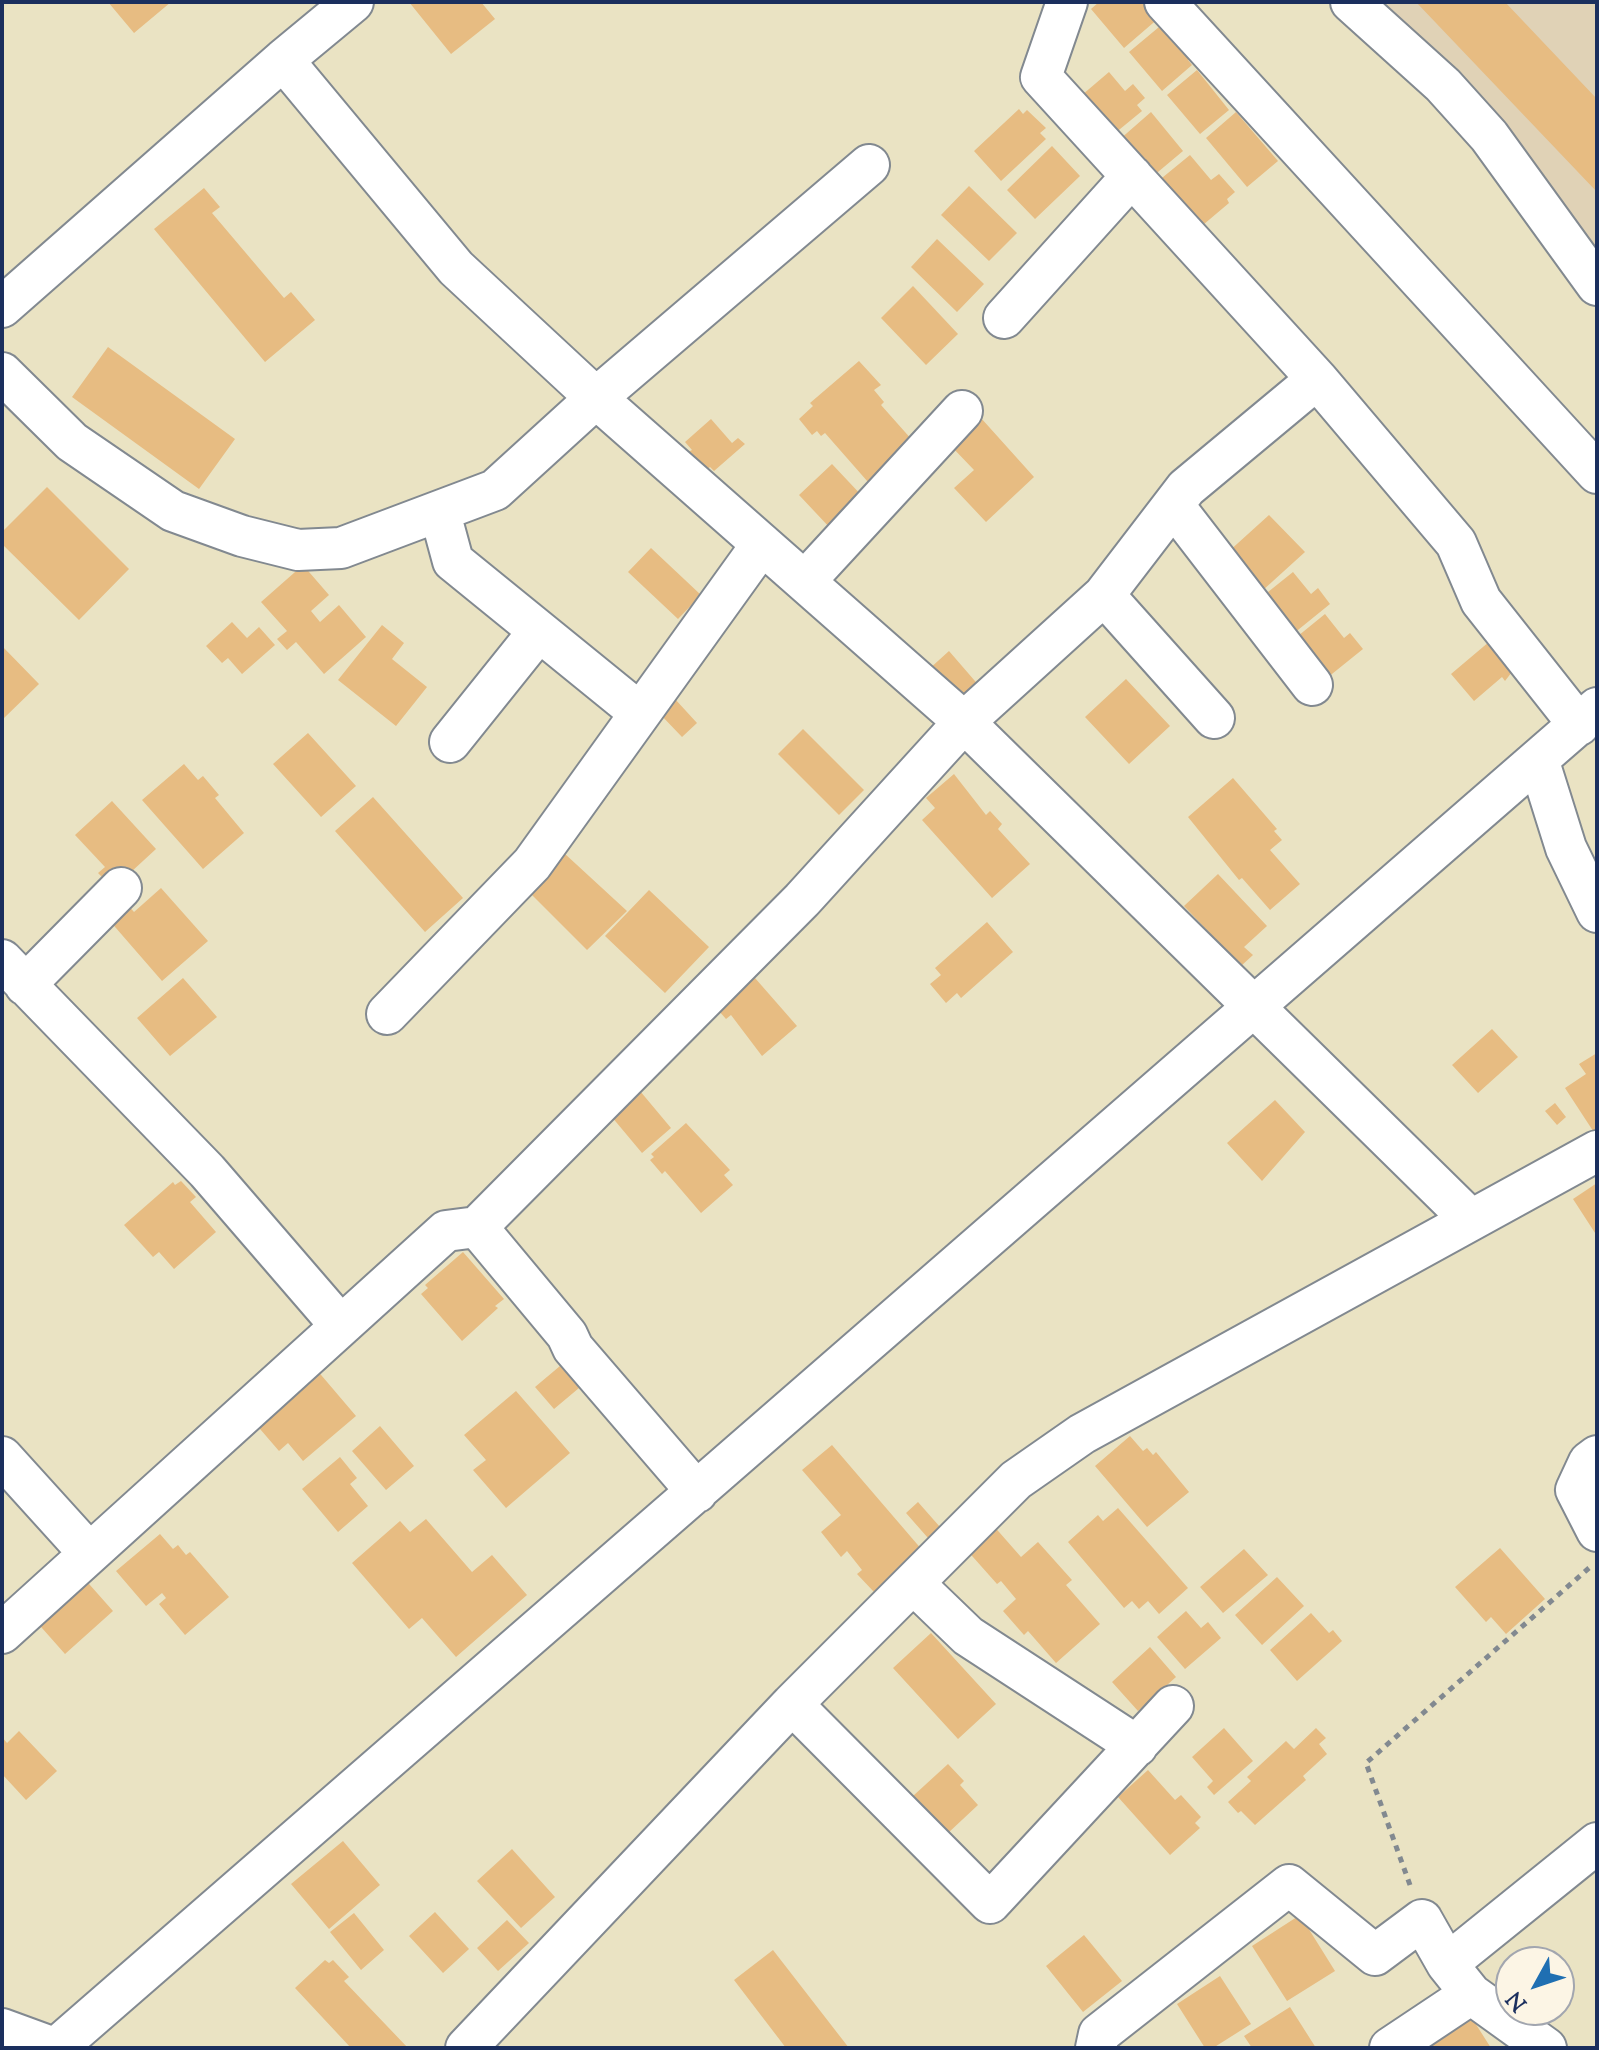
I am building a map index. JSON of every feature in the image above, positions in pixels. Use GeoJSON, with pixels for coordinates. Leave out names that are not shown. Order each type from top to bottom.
{"type":"FeatureCollection","features":[{"type":"Feature","properties":{"kind":"street"},"geometry":{"type":"LineString","coordinates":[[2,307],[353,2]]}},
{"type":"Feature","properties":{"kind":"street"},"geometry":{"type":"LineString","coordinates":[[2,2029],[55,2048],[697,1492],[1252,1005],[1588,717],[1481,601],[1456,543],[1317,379],[1041,77],[1067,2]]}},
{"type":"Feature","properties":{"kind":"street"},"geometry":{"type":"LineString","coordinates":[[1165,2],[1597,473]]}},
{"type":"Feature","properties":{"kind":"street"},"geometry":{"type":"LineString","coordinates":[[1351,2],[1443,85],[1489,136],[1597,285]]}},
{"type":"Feature","properties":{"kind":"street"},"geometry":{"type":"LineString","coordinates":[[283,60],[456,268],[596,398],[964,722],[1470,1219]]}},
{"type":"Feature","properties":{"kind":"street"},"geometry":{"type":"LineString","coordinates":[[2,373],[72,442],[173,511],[242,536],[298,550],[341,548],[495,490],[596,398],[869,165]]}},
{"type":"Feature","properties":{"kind":"street"},"geometry":{"type":"LineString","coordinates":[[1004,318],[1132,176]]}},
{"type":"Feature","properties":{"kind":"street"},"geometry":{"type":"LineString","coordinates":[[2,1633],[446,1231],[477,1227],[802,900],[964,722],[1104,595],[1186,488],[1317,379]]}},
{"type":"Feature","properties":{"kind":"street"},"geometry":{"type":"LineString","coordinates":[[805,581],[962,411]]}},
{"type":"Feature","properties":{"kind":"street"},"geometry":{"type":"LineString","coordinates":[[1174,506],[1312,685]]}},
{"type":"Feature","properties":{"kind":"street"},"geometry":{"type":"LineString","coordinates":[[440,513],[453,561],[640,713]]}},
{"type":"Feature","properties":{"kind":"street"},"geometry":{"type":"LineString","coordinates":[[387,1014],[532,864],[762,544]]}},
{"type":"Feature","properties":{"kind":"street"},"geometry":{"type":"LineString","coordinates":[[1104,595],[1214,718]]}},
{"type":"Feature","properties":{"kind":"street"},"geometry":{"type":"LineString","coordinates":[[450,742],[539,631]]}},
{"type":"Feature","properties":{"kind":"street"},"geometry":{"type":"LineString","coordinates":[[1539,762],[1566,848],[1597,912]]}},
{"type":"Feature","properties":{"kind":"street"},"geometry":{"type":"LineString","coordinates":[[121,888],[14,972],[207,1171],[340,1325]]}},
{"type":"Feature","properties":{"kind":"street"},"geometry":{"type":"LineString","coordinates":[[466,2048],[792,1704],[1016,1480],[1082,1434],[1597,1151]]}},
{"type":"Feature","properties":{"kind":"street"},"geometry":{"type":"LineString","coordinates":[[477,1227],[567,1335],[573,1348],[697,1492]]}},
{"type":"Feature","properties":{"kind":"street"},"geometry":{"type":"LineString","coordinates":[[1597,1456],[1589,1462],[1576,1490],[1597,1531]]}},
{"type":"Feature","properties":{"kind":"street"},"geometry":{"type":"LineString","coordinates":[[2,1457],[89,1553]]}},
{"type":"Feature","properties":{"kind":"street"},"geometry":{"type":"LineString","coordinates":[[913,1583],[968,1636],[1137,1746]]}},
{"type":"Feature","properties":{"kind":"street"},"geometry":{"type":"LineString","coordinates":[[792,1704],[990,1903],[1173,1706]]}},
{"type":"Feature","properties":{"kind":"street"},"geometry":{"type":"LineString","coordinates":[[1390,2048],[1597,1843]]}},
{"type":"Feature","properties":{"kind":"street"},"geometry":{"type":"LineString","coordinates":[[1096,2048],[1099,2034],[1289,1885],[1375,1955],[1422,1920],[1459,1979],[1546,2048]]}},
{"type":"Feature","properties":{"kind":"path"},"geometry":{"type":"LineString","coordinates":[[1422,1920],[1366,1763],[1597,1561]]}},
{"type":"Feature","properties":{"kind":"shaded area"},"geometry":{"type":"Polygon","coordinates":[[[1368,2],[1597,2],[1597,263],[1368,2]]]}},
{"type":"Feature","properties":{"kind":"building"},"geometry":{"type":"Polygon","coordinates":[[[108,2],[171,2],[134,33],[108,2]]]}},
{"type":"Feature","properties":{"kind":"building"},"geometry":{"type":"Polygon","coordinates":[[[409,2],[481,2],[495,19],[451,54],[409,2]]]}},
{"type":"Feature","properties":{"kind":"building"},"geometry":{"type":"Polygon","coordinates":[[[1099,2],[1147,2],[1160,17],[1124,48],[1091,9],[1099,2]]]}},
{"type":"Feature","properties":{"kind":"building"},"geometry":{"type":"Polygon","coordinates":[[[1416,2],[1505,2],[1597,99],[1597,192],[1416,2]]]}},
{"type":"Feature","properties":{"kind":"building"},"geometry":{"type":"Polygon","coordinates":[[[1159,27],[1176,46],[1182,39],[1195,54],[1188,60],[1192,65],[1162,91],[1129,52],[1159,27]]]}},
{"type":"Feature","properties":{"kind":"building"},"geometry":{"type":"Polygon","coordinates":[[[1197,70],[1229,110],[1200,134],[1167,95],[1197,70]]]}},
{"type":"Feature","properties":{"kind":"building"},"geometry":{"type":"Polygon","coordinates":[[[1109,72],[1125,91],[1133,84],[1145,98],[1137,105],[1142,111],[1114,134],[1082,95],[1109,72]]]}},
{"type":"Feature","properties":{"kind":"building"},"geometry":{"type":"Polygon","coordinates":[[[1019,109],[1023,114],[1027,110],[1046,128],[1040,133],[1046,139],[1001,181],[974,151],[1019,109]]]}},
{"type":"Feature","properties":{"kind":"building"},"geometry":{"type":"Polygon","coordinates":[[[1151,112],[1183,151],[1152,177],[1119,140],[1151,112]]]}},
{"type":"Feature","properties":{"kind":"building"},"geometry":{"type":"Polygon","coordinates":[[[1236,112],[1278,161],[1247,187],[1206,138],[1236,112]]]}},
{"type":"Feature","properties":{"kind":"building"},"geometry":{"type":"Polygon","coordinates":[[[1052,146],[1080,176],[1035,219],[1007,190],[1052,146]]]}},
{"type":"Feature","properties":{"kind":"building"},"geometry":{"type":"Polygon","coordinates":[[[1190,155],[1211,180],[1219,174],[1235,192],[1227,199],[1229,203],[1197,230],[1157,182],[1190,155]]]}},
{"type":"Feature","properties":{"kind":"building"},"geometry":{"type":"Polygon","coordinates":[[[969,186],[1017,233],[989,261],[941,215],[969,186]]]}},
{"type":"Feature","properties":{"kind":"building"},"geometry":{"type":"Polygon","coordinates":[[[204,188],[220,207],[212,213],[284,298],[291,292],[315,320],[265,362],[154,229],[204,188]]]}},
{"type":"Feature","properties":{"kind":"building"},"geometry":{"type":"Polygon","coordinates":[[[937,239],[984,284],[957,312],[911,267],[937,239]]]}},
{"type":"Feature","properties":{"kind":"building"},"geometry":{"type":"Polygon","coordinates":[[[913,286],[958,334],[926,365],[881,318],[913,286]]]}},
{"type":"Feature","properties":{"kind":"building"},"geometry":{"type":"Polygon","coordinates":[[[108,347],[235,439],[199,489],[72,397],[108,347]]]}},
{"type":"Feature","properties":{"kind":"building"},"geometry":{"type":"Polygon","coordinates":[[[859,361],[881,385],[874,390],[884,402],[881,405],[913,441],[868,482],[825,433],[821,436],[817,431],[812,435],[799,419],[813,406],[810,403],[859,361]]]}},
{"type":"Feature","properties":{"kind":"building"},"geometry":{"type":"Polygon","coordinates":[[[981,418],[1034,477],[986,522],[954,488],[974,470],[951,446],[981,418]]]}},
{"type":"Feature","properties":{"kind":"building"},"geometry":{"type":"Polygon","coordinates":[[[711,419],[732,443],[738,438],[745,444],[714,471],[710,467],[705,471],[688,452],[692,450],[685,442],[711,419]]]}},
{"type":"Feature","properties":{"kind":"building"},"geometry":{"type":"Polygon","coordinates":[[[832,464],[864,498],[831,529],[799,495],[832,464]]]}},
{"type":"Feature","properties":{"kind":"building"},"geometry":{"type":"Polygon","coordinates":[[[47,487],[129,569],[79,620],[2,544],[2,532],[47,487]]]}},
{"type":"Feature","properties":{"kind":"building"},"geometry":{"type":"Polygon","coordinates":[[[1269,515],[1305,552],[1262,591],[1227,553],[1269,515]]]}},
{"type":"Feature","properties":{"kind":"building"},"geometry":{"type":"Polygon","coordinates":[[[651,548],[701,595],[678,619],[628,572],[651,548]]]}},
{"type":"Feature","properties":{"kind":"building"},"geometry":{"type":"Polygon","coordinates":[[[303,565],[329,595],[311,611],[320,622],[339,605],[366,637],[324,674],[296,642],[287,650],[277,639],[287,631],[261,602],[303,565]]]}},
{"type":"Feature","properties":{"kind":"building"},"geometry":{"type":"Polygon","coordinates":[[[1293,572],[1311,594],[1318,588],[1330,604],[1293,634],[1263,596],[1293,572]]]}},
{"type":"Feature","properties":{"kind":"building"},"geometry":{"type":"Polygon","coordinates":[[[1325,614],[1344,638],[1350,633],[1363,649],[1322,682],[1293,640],[1325,614]]]}},
{"type":"Feature","properties":{"kind":"building"},"geometry":{"type":"Polygon","coordinates":[[[232,622],[247,638],[259,627],[275,645],[242,674],[228,658],[222,663],[206,646],[232,622]]]}},
{"type":"Feature","properties":{"kind":"building"},"geometry":{"type":"Polygon","coordinates":[[[382,625],[404,643],[392,659],[427,687],[396,726],[338,680],[382,625]]]}},
{"type":"Feature","properties":{"kind":"building"},"geometry":{"type":"Polygon","coordinates":[[[1496,636],[1518,664],[1505,681],[1502,677],[1474,701],[1451,674],[1496,636]]]}},
{"type":"Feature","properties":{"kind":"building"},"geometry":{"type":"Polygon","coordinates":[[[2,646],[39,684],[2,720],[2,646]]]}},
{"type":"Feature","properties":{"kind":"building"},"geometry":{"type":"Polygon","coordinates":[[[949,651],[981,688],[960,706],[928,670],[949,651]]]}},
{"type":"Feature","properties":{"kind":"building"},"geometry":{"type":"Polygon","coordinates":[[[1126,679],[1170,726],[1129,764],[1085,717],[1126,679]]]}},
{"type":"Feature","properties":{"kind":"building"},"geometry":{"type":"Polygon","coordinates":[[[675,699],[697,723],[682,737],[659,713],[675,699]]]}},
{"type":"Feature","properties":{"kind":"building"},"geometry":{"type":"Polygon","coordinates":[[[803,729],[864,790],[839,815],[778,754],[803,729]]]}},
{"type":"Feature","properties":{"kind":"building"},"geometry":{"type":"Polygon","coordinates":[[[308,733],[356,786],[321,817],[273,764],[308,733]]]}},
{"type":"Feature","properties":{"kind":"building"},"geometry":{"type":"Polygon","coordinates":[[[184,764],[198,780],[203,776],[219,795],[215,798],[244,833],[203,869],[142,800],[184,764]]]}},
{"type":"Feature","properties":{"kind":"building"},"geometry":{"type":"Polygon","coordinates":[[[954,774],[986,815],[990,811],[1002,824],[998,829],[1030,864],[992,898],[922,820],[935,808],[926,798],[954,774]]]}},
{"type":"Feature","properties":{"kind":"building"},"geometry":{"type":"Polygon","coordinates":[[[1233,778],[1277,829],[1274,831],[1282,840],[1270,850],[1300,884],[1270,910],[1242,878],[1239,880],[1188,817],[1233,778]]]}},
{"type":"Feature","properties":{"kind":"building"},"geometry":{"type":"Polygon","coordinates":[[[373,797],[463,898],[425,932],[335,831],[373,797]]]}},
{"type":"Feature","properties":{"kind":"building"},"geometry":{"type":"Polygon","coordinates":[[[112,801],[156,849],[118,884],[109,884],[98,873],[105,867],[75,835],[112,801]]]}},
{"type":"Feature","properties":{"kind":"building"},"geometry":{"type":"Polygon","coordinates":[[[564,853],[627,911],[587,950],[530,893],[564,853]]]}},
{"type":"Feature","properties":{"kind":"building"},"geometry":{"type":"Polygon","coordinates":[[[1218,874],[1267,926],[1244,947],[1253,955],[1241,966],[1184,906],[1218,874]]]}},
{"type":"Feature","properties":{"kind":"building"},"geometry":{"type":"Polygon","coordinates":[[[161,888],[208,941],[162,981],[109,920],[127,904],[134,912],[161,888]]]}},
{"type":"Feature","properties":{"kind":"building"},"geometry":{"type":"Polygon","coordinates":[[[649,890],[709,947],[665,993],[605,936],[649,890]]]}},
{"type":"Feature","properties":{"kind":"building"},"geometry":{"type":"Polygon","coordinates":[[[987,922],[1013,952],[961,998],[957,993],[946,1003],[930,984],[941,975],[935,968],[987,922]]]}},
{"type":"Feature","properties":{"kind":"building"},"geometry":{"type":"Polygon","coordinates":[[[748,970],[797,1026],[762,1056],[731,1015],[726,1019],[711,1002],[748,970]]]}},
{"type":"Feature","properties":{"kind":"building"},"geometry":{"type":"Polygon","coordinates":[[[183,978],[217,1017],[170,1056],[137,1018],[183,978]]]}},
{"type":"Feature","properties":{"kind":"building"},"geometry":{"type":"Polygon","coordinates":[[[1492,1029],[1518,1057],[1478,1093],[1452,1065],[1492,1029]]]}},
{"type":"Feature","properties":{"kind":"building"},"geometry":{"type":"Polygon","coordinates":[[[1597,1053],[1597,1137],[1565,1088],[1586,1074],[1579,1064],[1597,1053]]]}},
{"type":"Feature","properties":{"kind":"building"},"geometry":{"type":"Polygon","coordinates":[[[635,1085],[671,1128],[642,1153],[606,1110],[635,1085]]]}},
{"type":"Feature","properties":{"kind":"building"},"geometry":{"type":"Polygon","coordinates":[[[1275,1100],[1305,1132],[1262,1181],[1227,1143],[1275,1100]]]}},
{"type":"Feature","properties":{"kind":"building"},"geometry":{"type":"Polygon","coordinates":[[[1555,1103],[1566,1117],[1557,1125],[1545,1111],[1555,1103]]]}},
{"type":"Feature","properties":{"kind":"building"},"geometry":{"type":"Polygon","coordinates":[[[686,1123],[730,1170],[724,1175],[733,1185],[701,1213],[665,1171],[662,1174],[650,1160],[654,1157],[651,1154],[686,1123]]]}},
{"type":"Feature","properties":{"kind":"building"},"geometry":{"type":"Polygon","coordinates":[[[181,1181],[196,1197],[190,1202],[216,1232],[174,1269],[159,1252],[153,1257],[124,1225],[173,1182],[175,1185],[181,1181]]]}},
{"type":"Feature","properties":{"kind":"building"},"geometry":{"type":"Polygon","coordinates":[[[1597,1183],[1597,1236],[1573,1199],[1597,1183]]]}},
{"type":"Feature","properties":{"kind":"building"},"geometry":{"type":"Polygon","coordinates":[[[463,1252],[504,1299],[462,1341],[421,1294],[428,1288],[425,1285],[463,1252]]]}},
{"type":"Feature","properties":{"kind":"building"},"geometry":{"type":"Polygon","coordinates":[[[560,1366],[579,1388],[554,1409],[535,1387],[560,1366]]]}},
{"type":"Feature","properties":{"kind":"building"},"geometry":{"type":"Polygon","coordinates":[[[316,1369],[356,1416],[303,1461],[288,1443],[279,1451],[254,1422],[316,1369]]]}},
{"type":"Feature","properties":{"kind":"building"},"geometry":{"type":"Polygon","coordinates":[[[516,1391],[570,1453],[506,1508],[473,1470],[486,1460],[464,1435],[516,1391]]]}},
{"type":"Feature","properties":{"kind":"building"},"geometry":{"type":"Polygon","coordinates":[[[380,1426],[414,1466],[386,1490],[352,1451],[380,1426]]]}},
{"type":"Feature","properties":{"kind":"building"},"geometry":{"type":"Polygon","coordinates":[[[1130,1436],[1143,1451],[1147,1448],[1153,1455],[1156,1452],[1189,1492],[1147,1527],[1095,1466],[1130,1436]]]}},
{"type":"Feature","properties":{"kind":"building"},"geometry":{"type":"Polygon","coordinates":[[[832,1445],[923,1551],[874,1592],[857,1574],[862,1570],[847,1551],[841,1557],[821,1532],[841,1515],[802,1470],[832,1445]]]}},
{"type":"Feature","properties":{"kind":"building"},"geometry":{"type":"Polygon","coordinates":[[[340,1457],[357,1478],[350,1484],[368,1506],[338,1532],[302,1489],[340,1457]]]}},
{"type":"Feature","properties":{"kind":"building"},"geometry":{"type":"Polygon","coordinates":[[[918,1502],[940,1527],[928,1538],[906,1513],[918,1502]]]}},
{"type":"Feature","properties":{"kind":"building"},"geometry":{"type":"Polygon","coordinates":[[[1118,1508],[1188,1588],[1159,1614],[1148,1601],[1139,1609],[1132,1601],[1124,1608],[1068,1542],[1098,1515],[1103,1521],[1118,1508]]]}},
{"type":"Feature","properties":{"kind":"building"},"geometry":{"type":"Polygon","coordinates":[[[426,1519],[472,1572],[492,1555],[527,1595],[456,1657],[422,1618],[409,1629],[352,1563],[400,1521],[410,1532],[426,1519]]]}},
{"type":"Feature","properties":{"kind":"building"},"geometry":{"type":"Polygon","coordinates":[[[992,1524],[1021,1557],[1038,1542],[1072,1580],[1066,1585],[1100,1624],[1056,1663],[1028,1631],[1024,1635],[1003,1611],[1016,1599],[1001,1581],[997,1584],[965,1548],[992,1524]]]}},
{"type":"Feature","properties":{"kind":"building"},"geometry":{"type":"Polygon","coordinates":[[[160,1534],[173,1549],[178,1545],[186,1555],[190,1552],[229,1597],[185,1635],[159,1604],[166,1598],[162,1593],[146,1606],[116,1571],[160,1534]]]}},
{"type":"Feature","properties":{"kind":"building"},"geometry":{"type":"Polygon","coordinates":[[[1500,1548],[1545,1599],[1506,1634],[1491,1617],[1486,1622],[1455,1587],[1500,1548]]]}},
{"type":"Feature","properties":{"kind":"building"},"geometry":{"type":"Polygon","coordinates":[[[1244,1549],[1268,1575],[1223,1613],[1200,1587],[1244,1549]]]}},
{"type":"Feature","properties":{"kind":"building"},"geometry":{"type":"Polygon","coordinates":[[[82,1576],[113,1611],[65,1654],[34,1619],[82,1576]]]}},
{"type":"Feature","properties":{"kind":"building"},"geometry":{"type":"Polygon","coordinates":[[[1277,1577],[1304,1606],[1262,1645],[1235,1615],[1277,1577]]]}},
{"type":"Feature","properties":{"kind":"building"},"geometry":{"type":"Polygon","coordinates":[[[1186,1611],[1201,1628],[1208,1622],[1221,1638],[1185,1669],[1157,1637],[1186,1611]]]}},
{"type":"Feature","properties":{"kind":"building"},"geometry":{"type":"Polygon","coordinates":[[[1311,1613],[1329,1633],[1333,1630],[1342,1641],[1297,1681],[1270,1650],[1311,1613]]]}},
{"type":"Feature","properties":{"kind":"building"},"geometry":{"type":"Polygon","coordinates":[[[931,1633],[996,1704],[958,1739],[893,1668],[931,1633]]]}},
{"type":"Feature","properties":{"kind":"building"},"geometry":{"type":"Polygon","coordinates":[[[1150,1647],[1176,1677],[1138,1711],[1112,1682],[1150,1647]]]}},
{"type":"Feature","properties":{"kind":"building"},"geometry":{"type":"Polygon","coordinates":[[[1224,1728],[1253,1761],[1214,1795],[1207,1787],[1213,1781],[1192,1757],[1224,1728]]]}},
{"type":"Feature","properties":{"kind":"building"},"geometry":{"type":"Polygon","coordinates":[[[1316,1728],[1326,1738],[1319,1744],[1327,1754],[1303,1776],[1306,1780],[1255,1825],[1241,1811],[1238,1813],[1228,1802],[1251,1781],[1247,1777],[1286,1741],[1294,1749],[1316,1728]]]}},
{"type":"Feature","properties":{"kind":"building"},"geometry":{"type":"Polygon","coordinates":[[[19,1731],[57,1771],[26,1800],[2,1774],[2,1737],[7,1743],[19,1731]]]}},
{"type":"Feature","properties":{"kind":"building"},"geometry":{"type":"Polygon","coordinates":[[[948,1764],[964,1781],[960,1785],[978,1805],[947,1834],[913,1796],[948,1764]]]}},
{"type":"Feature","properties":{"kind":"building"},"geometry":{"type":"Polygon","coordinates":[[[1148,1770],[1175,1800],[1181,1795],[1201,1817],[1195,1823],[1200,1828],[1170,1855],[1118,1797],[1148,1770]]]}},
{"type":"Feature","properties":{"kind":"building"},"geometry":{"type":"Polygon","coordinates":[[[343,1841],[380,1885],[329,1929],[291,1884],[343,1841]]]}},
{"type":"Feature","properties":{"kind":"building"},"geometry":{"type":"Polygon","coordinates":[[[512,1849],[555,1897],[521,1928],[477,1881],[512,1849]]]}},
{"type":"Feature","properties":{"kind":"building"},"geometry":{"type":"Polygon","coordinates":[[[435,1912],[469,1949],[443,1973],[409,1936],[435,1912]]]}},
{"type":"Feature","properties":{"kind":"building"},"geometry":{"type":"Polygon","coordinates":[[[354,1913],[384,1950],[361,1970],[330,1932],[354,1913]]]}},
{"type":"Feature","properties":{"kind":"building"},"geometry":{"type":"Polygon","coordinates":[[[1300,1915],[1335,1971],[1287,2001],[1252,1946],[1300,1915]]]}},
{"type":"Feature","properties":{"kind":"building"},"geometry":{"type":"Polygon","coordinates":[[[507,1920],[529,1943],[498,1971],[477,1948],[507,1920]]]}},
{"type":"Feature","properties":{"kind":"building"},"geometry":{"type":"Polygon","coordinates":[[[1084,1935],[1122,1981],[1083,2012],[1046,1966],[1084,1935]]]}},
{"type":"Feature","properties":{"kind":"building"},"geometry":{"type":"Polygon","coordinates":[[[773,1950],[849,2048],[786,2048],[734,1980],[773,1950]]]}},
{"type":"Feature","properties":{"kind":"building"},"geometry":{"type":"Polygon","coordinates":[[[325,1960],[329,1963],[333,1960],[349,1977],[344,1981],[408,2048],[351,2048],[295,1988],[325,1960]]]}},
{"type":"Feature","properties":{"kind":"building"},"geometry":{"type":"Polygon","coordinates":[[[1220,1976],[1251,2024],[1213,2048],[1205,2048],[1177,2004],[1220,1976]]]}},
{"type":"Feature","properties":{"kind":"building"},"geometry":{"type":"Polygon","coordinates":[[[1290,2007],[1316,2048],[1252,2048],[1244,2036],[1290,2007]]]}},
{"type":"Feature","properties":{"kind":"building"},"geometry":{"type":"Polygon","coordinates":[[[1470,2015],[1491,2048],[1417,2048],[1470,2015]]]}}]}
